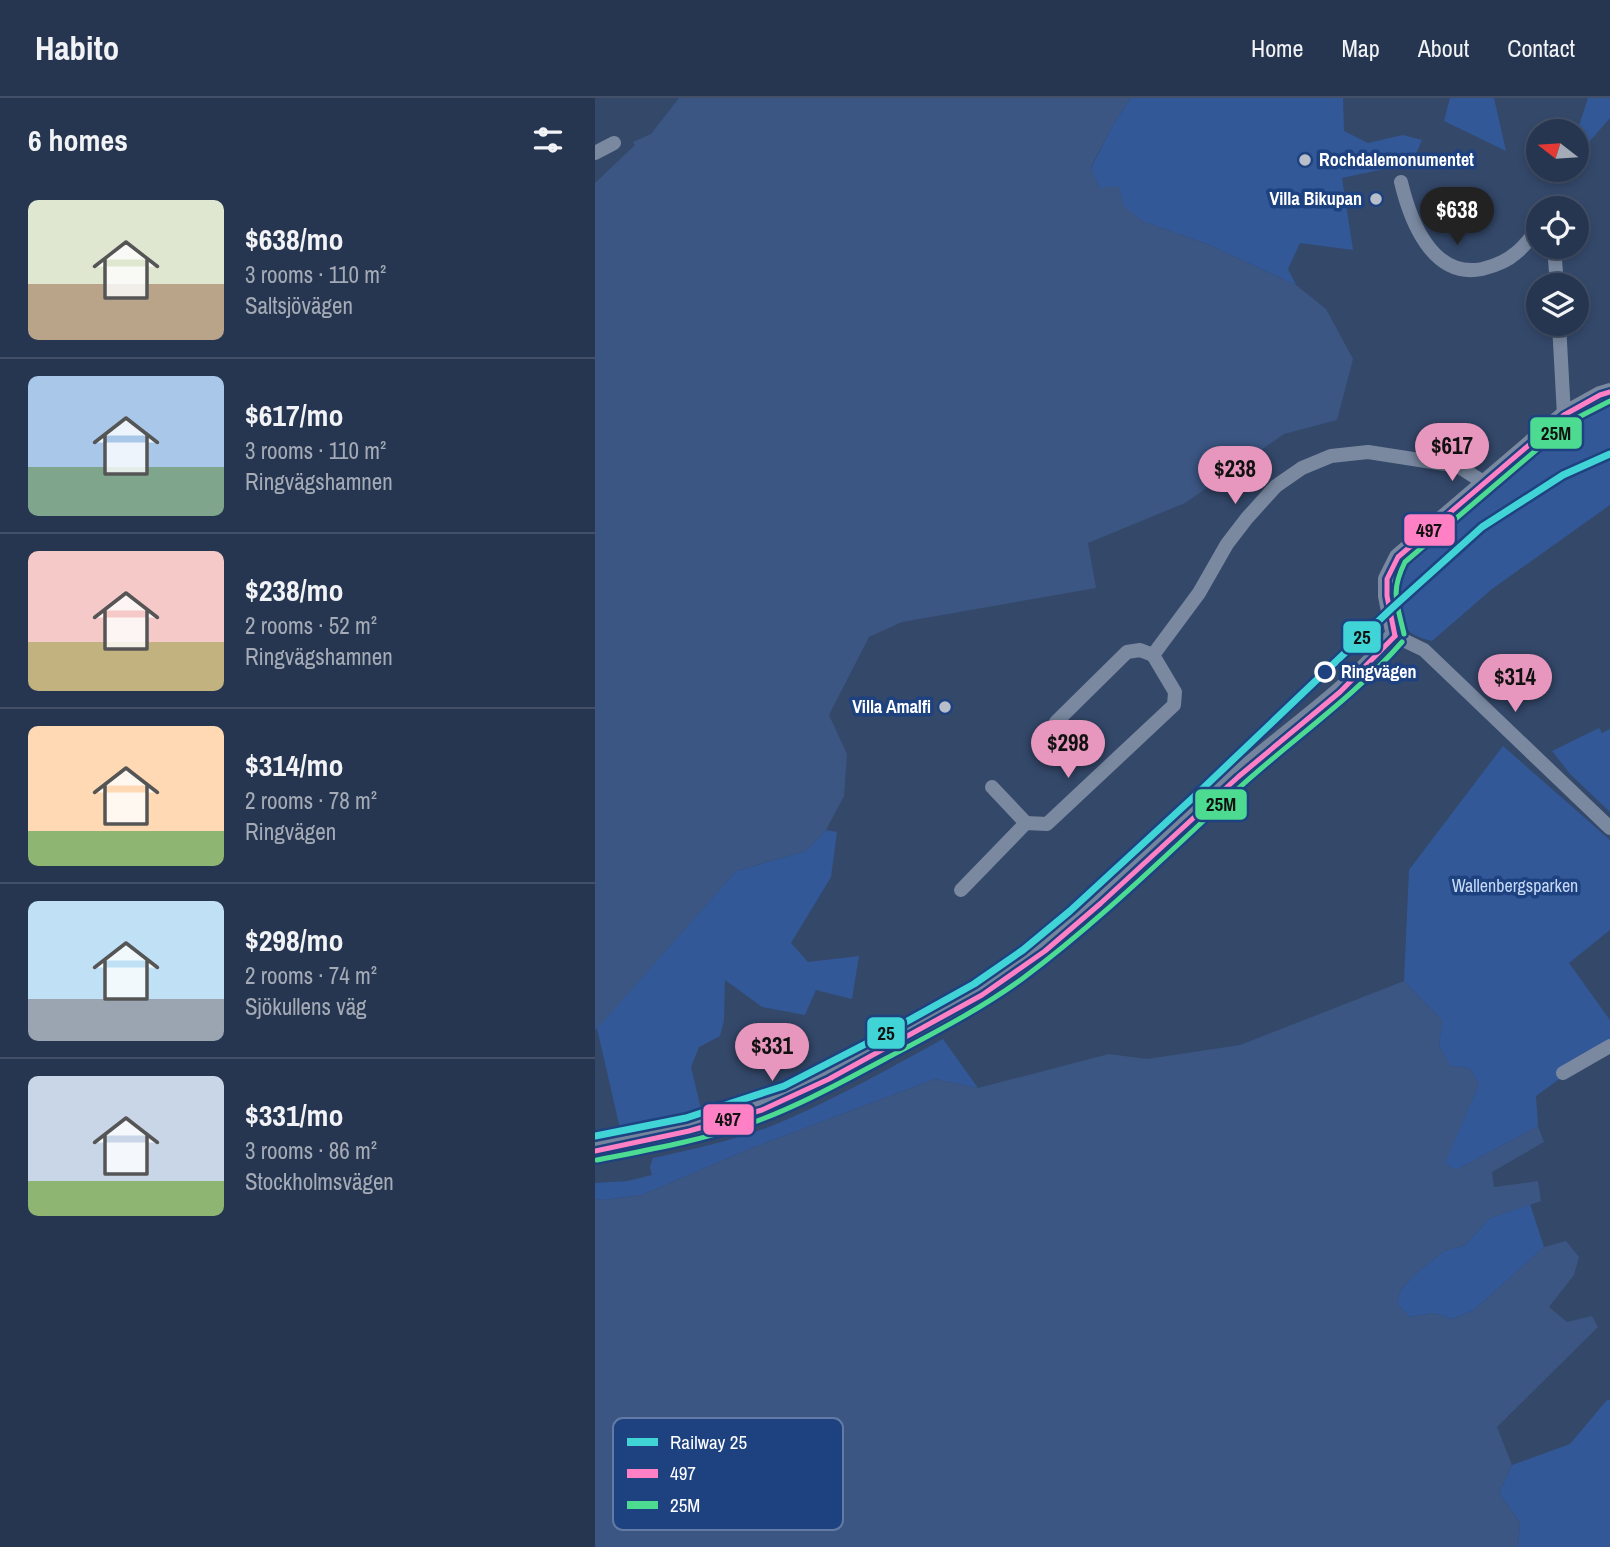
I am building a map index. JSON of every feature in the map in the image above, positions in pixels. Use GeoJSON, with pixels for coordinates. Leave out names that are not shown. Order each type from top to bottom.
{"type":"FeatureCollection","features":[{"type":"Feature","properties":{"kind":"main road"},"geometry":{"type":"LineString","coordinates":[[595,1151],[717,1124],[775,1105],[807,1091],[959,1009],[1016,973],[1095,908],[1248,768],[1318,711],[1395,636]]}},
{"type":"Feature","properties":{"kind":"street"},"geometry":{"type":"LineString","coordinates":[[595,153],[614,143]]}},
{"type":"Feature","properties":{"kind":"street"},"geometry":{"type":"LineString","coordinates":[[1401,182],[1407,208],[1422,239],[1441,260],[1464,269],[1476,270],[1504,262],[1526,243]]}},
{"type":"Feature","properties":{"kind":"street"},"geometry":{"type":"LineString","coordinates":[[1560,336],[1564,415]]}},
{"type":"Feature","properties":{"kind":"street"},"geometry":{"type":"LineString","coordinates":[[1610,392],[1564,415],[1398,557],[1388,579],[1387,596],[1395,636],[1424,650],[1610,828]]}},
{"type":"Feature","properties":{"kind":"street"},"geometry":{"type":"LineString","coordinates":[[1153,655],[1199,593],[1227,544],[1247,518],[1276,486],[1302,468],[1331,456],[1368,452],[1458,466],[1483,482]]}},
{"type":"Feature","properties":{"kind":"street"},"geometry":{"type":"LineString","coordinates":[[992,787],[1026,823],[1047,824],[1174,705],[1175,692],[1153,655],[1140,650],[1127,652],[1056,722]]}},
{"type":"Feature","properties":{"kind":"street"},"geometry":{"type":"LineString","coordinates":[[961,890],[1026,823]]}},
{"type":"Feature","properties":{"kind":"street"},"geometry":{"type":"LineString","coordinates":[[1563,1073],[1610,1046]]}},
{"type":"Feature","properties":{"kind":"green space"},"geometry":{"type":"Polygon","coordinates":[[[1131,98],[1343,98],[1344,131],[1368,143],[1403,135],[1422,140],[1412,163],[1342,178],[1353,250],[1300,243],[1288,269],[1296,285],[1207,244],[1142,221],[1099,188],[1091,168],[1114,123],[1131,98]]]}},
{"type":"Feature","properties":{"kind":"green space"},"geometry":{"type":"Polygon","coordinates":[[[1450,98],[1494,98],[1506,151],[1444,121],[1450,98]]]}},
{"type":"Feature","properties":{"kind":"green space"},"geometry":{"type":"Polygon","coordinates":[[[1588,98],[1610,98],[1610,118],[1589,142],[1589,119],[1581,119],[1588,98]]]}},
{"type":"Feature","properties":{"kind":"green space"},"geometry":{"type":"Polygon","coordinates":[[[1610,399],[1610,448],[1526,492],[1468,536],[1393,600],[1392,586],[1400,564],[1570,420],[1610,399]]]}},
{"type":"Feature","properties":{"kind":"green space"},"geometry":{"type":"Polygon","coordinates":[[[1610,458],[1610,505],[1492,589],[1432,641],[1418,637],[1406,627],[1397,610],[1474,540],[1535,496],[1610,458]]]}},
{"type":"Feature","properties":{"kind":"green space"},"geometry":{"type":"Polygon","coordinates":[[[1599,728],[1602,733],[1610,729],[1610,812],[1570,774],[1552,751],[1599,728]]]}},
{"type":"Feature","properties":{"kind":"green space","name":"Wallenbergsparken"},"geometry":{"type":"Polygon","coordinates":[[[1503,746],[1610,840],[1610,930],[1569,963],[1610,1020],[1610,1042],[1536,1096],[1538,1126],[1456,1170],[1444,1163],[1479,1084],[1469,1068],[1450,1066],[1439,1045],[1442,1020],[1404,981],[1409,870],[1503,746]]]}},
{"type":"Feature","properties":{"kind":"green space"},"geometry":{"type":"Polygon","coordinates":[[[826,830],[837,832],[831,877],[791,943],[808,962],[859,956],[852,999],[816,990],[805,1015],[762,1007],[725,980],[724,1020],[720,1036],[699,1047],[691,1067],[701,1109],[620,1129],[597,1028],[736,871],[806,851],[826,830]]]}},
{"type":"Feature","properties":{"kind":"green space"},"geometry":{"type":"Polygon","coordinates":[[[943,1039],[978,1088],[935,1079],[747,1150],[642,1195],[595,1199],[595,1183],[627,1181],[652,1175],[650,1167],[653,1158],[734,1138],[781,1122],[843,1093],[943,1039]]]}},
{"type":"Feature","properties":{"kind":"green space"},"geometry":{"type":"Polygon","coordinates":[[[1530,1204],[1544,1247],[1474,1310],[1452,1319],[1433,1313],[1410,1317],[1397,1304],[1401,1290],[1414,1275],[1444,1251],[1465,1245],[1490,1218],[1530,1204]]]}},
{"type":"Feature","properties":{"kind":"green space"},"geometry":{"type":"Polygon","coordinates":[[[1607,1400],[1610,1400],[1610,1547],[1518,1547],[1520,1523],[1499,1493],[1512,1465],[1570,1444],[1607,1400]]]}},
{"type":"Feature","properties":{"kind":"shaded area"},"geometry":{"type":"Polygon","coordinates":[[[679,98],[1131,98],[1114,123],[1091,167],[1099,188],[1119,186],[1124,206],[1142,221],[1207,244],[1296,285],[1326,309],[1353,359],[1337,420],[1284,434],[1185,503],[1088,543],[1096,588],[902,622],[869,637],[829,715],[847,754],[844,796],[826,830],[806,851],[736,871],[595,1031],[595,183],[635,145],[633,142],[651,134],[679,98]]]}},
{"type":"Feature","properties":{"kind":"shaded area"},"geometry":{"type":"Polygon","coordinates":[[[1404,981],[1442,1020],[1439,1045],[1450,1066],[1469,1068],[1479,1084],[1445,1163],[1456,1170],[1538,1126],[1544,1142],[1492,1172],[1494,1187],[1538,1181],[1541,1201],[1490,1218],[1465,1245],[1444,1251],[1414,1275],[1401,1290],[1397,1304],[1410,1317],[1433,1313],[1452,1319],[1474,1310],[1544,1247],[1566,1241],[1579,1257],[1574,1275],[1549,1307],[1567,1322],[1592,1316],[1598,1327],[1497,1427],[1512,1465],[1499,1493],[1520,1523],[1518,1547],[595,1547],[595,1199],[642,1195],[747,1150],[935,1079],[978,1088],[1109,1054],[1147,1059],[1240,1045],[1404,981]]]}},
{"type":"Feature","properties":{"kind":"rail line","name":"25"},"geometry":{"type":"LineString","coordinates":[[595,1136],[686,1118],[784,1086],[974,984],[1023,950],[1070,911],[1482,527],[1563,475],[1610,454]]}},
{"type":"Feature","properties":{"kind":"transit line","name":"497"},"geometry":{"type":"LineString","coordinates":[[1395,636],[1387,596],[1387,579],[1398,557],[1564,415],[1610,392]]}},
{"type":"Feature","properties":{"kind":"transit line","name":"25M"},"geometry":{"type":"LineString","coordinates":[[1404,634],[1396,590],[1405,562],[1569,422],[1610,401]]}},
{"type":"Feature","properties":{"kind":"transit line","name":"497"},"geometry":{"type":"LineString","coordinates":[[595,1151],[689,1131],[762,1110],[829,1079],[982,995],[1045,951],[1101,903],[1238,777],[1340,692],[1395,636]]}},
{"type":"Feature","properties":{"kind":"transit line","name":"25M"},"geometry":{"type":"LineString","coordinates":[[597,1160],[728,1131],[764,1118],[834,1086],[989,1001],[1051,957],[1107,910],[1260,769],[1364,681],[1402,642]]}},
{"type":"Feature","properties":{"kind":"place","name":"Rochdalemonumentet"},"geometry":{"type":"Point","coordinates":[1305,160]}},
{"type":"Feature","properties":{"kind":"place","name":"Villa Bikupan"},"geometry":{"type":"Point","coordinates":[1376,199]}},
{"type":"Feature","properties":{"kind":"place","name":"Ringvägen"},"geometry":{"type":"Point","coordinates":[1325,672]}},
{"type":"Feature","properties":{"kind":"place","name":"Villa Amalfi"},"geometry":{"type":"Point","coordinates":[945,707]}}]}
